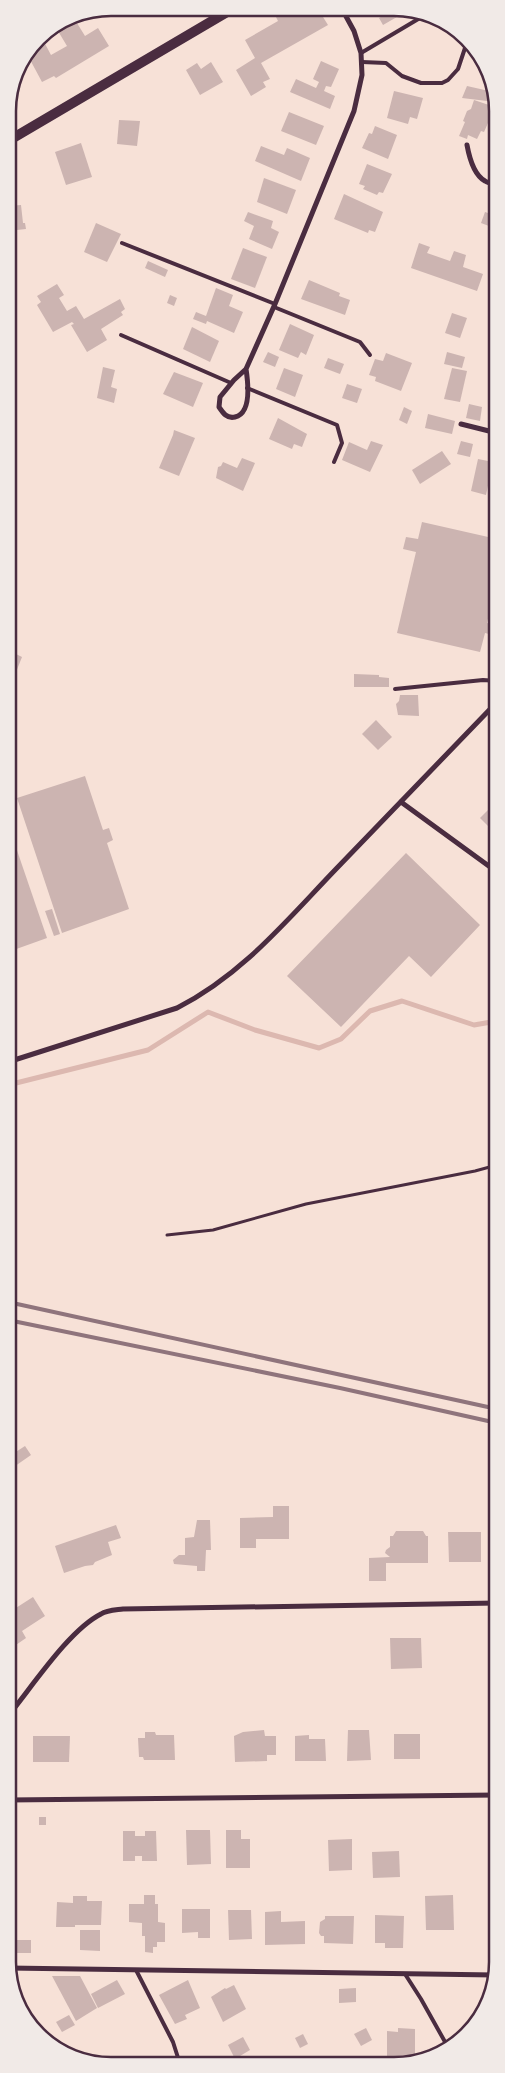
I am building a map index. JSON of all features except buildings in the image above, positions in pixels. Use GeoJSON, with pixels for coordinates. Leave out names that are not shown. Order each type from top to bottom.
{"type":"FeatureCollection","features":[{"type":"Feature","properties":{"kind":"main road"},"geometry":{"type":"LineString","coordinates":[[16,136],[220,16]]}},
{"type":"Feature","properties":{"kind":"street"},"geometry":{"type":"LineString","coordinates":[[246,369],[246,403],[239,416],[232,418],[227,416],[219,407],[218,402],[232,383],[246,369],[275,305],[354,111],[362,75],[362,62],[354,31],[346,16]]}},
{"type":"Feature","properties":{"kind":"street"},"geometry":{"type":"LineString","coordinates":[[467,145],[472,162],[479,175],[484,181],[489,183]]}},
{"type":"Feature","properties":{"kind":"street"},"geometry":{"type":"LineString","coordinates":[[461,424],[489,431]]}},
{"type":"Feature","properties":{"kind":"street"},"geometry":{"type":"LineString","coordinates":[[16,1059],[177,1008],[230,976],[251,957],[489,710]]}},
{"type":"Feature","properties":{"kind":"street"},"geometry":{"type":"LineString","coordinates":[[401,802],[489,866]]}},
{"type":"Feature","properties":{"kind":"street"},"geometry":{"type":"LineString","coordinates":[[16,1706],[70,1638],[86,1623],[102,1613],[123,1609],[489,1603]]}},
{"type":"Feature","properties":{"kind":"street"},"geometry":{"type":"LineString","coordinates":[[16,1800],[489,1795]]}},
{"type":"Feature","properties":{"kind":"street"},"geometry":{"type":"LineString","coordinates":[[16,1968],[488,1975]]}},
{"type":"Feature","properties":{"kind":"lane"},"geometry":{"type":"LineString","coordinates":[[361,53],[418,19]]}},
{"type":"Feature","properties":{"kind":"lane"},"geometry":{"type":"LineString","coordinates":[[362,62],[386,64],[402,76],[421,83],[442,83],[448,80],[458,69],[465,48]]}},
{"type":"Feature","properties":{"kind":"lane"},"geometry":{"type":"LineString","coordinates":[[122,243],[275,305],[360,342],[370,355]]}},
{"type":"Feature","properties":{"kind":"lane"},"geometry":{"type":"LineString","coordinates":[[120,335],[232,383]]}},
{"type":"Feature","properties":{"kind":"lane"},"geometry":{"type":"LineString","coordinates":[[247,388],[337,425],[342,443],[334,462]]}},
{"type":"Feature","properties":{"kind":"lane"},"geometry":{"type":"LineString","coordinates":[[395,690],[489,680]]}},
{"type":"Feature","properties":{"kind":"lane"},"geometry":{"type":"LineString","coordinates":[[136,1970],[173,2042],[178,2057]]}},
{"type":"Feature","properties":{"kind":"lane"},"geometry":{"type":"LineString","coordinates":[[405,1974],[422,1999],[445,2042]]}},
{"type":"Feature","properties":{"kind":"path"},"geometry":{"type":"LineString","coordinates":[[167,1235],[214,1230],[306,1204],[489,1167]]}},
{"type":"Feature","properties":{"kind":"waterway"},"geometry":{"type":"LineString","coordinates":[[16,1083],[148,1050],[208,1012],[255,1030],[319,1048],[341,1039],[370,1011],[402,1001],[474,1025],[489,1022]]}},
{"type":"Feature","properties":{"kind":"railway"},"geometry":{"type":"LineString","coordinates":[[16,1304],[489,1407]]}},
{"type":"Feature","properties":{"kind":"railway"},"geometry":{"type":"LineString","coordinates":[[16,1322],[340,1388],[489,1421]]}}]}
